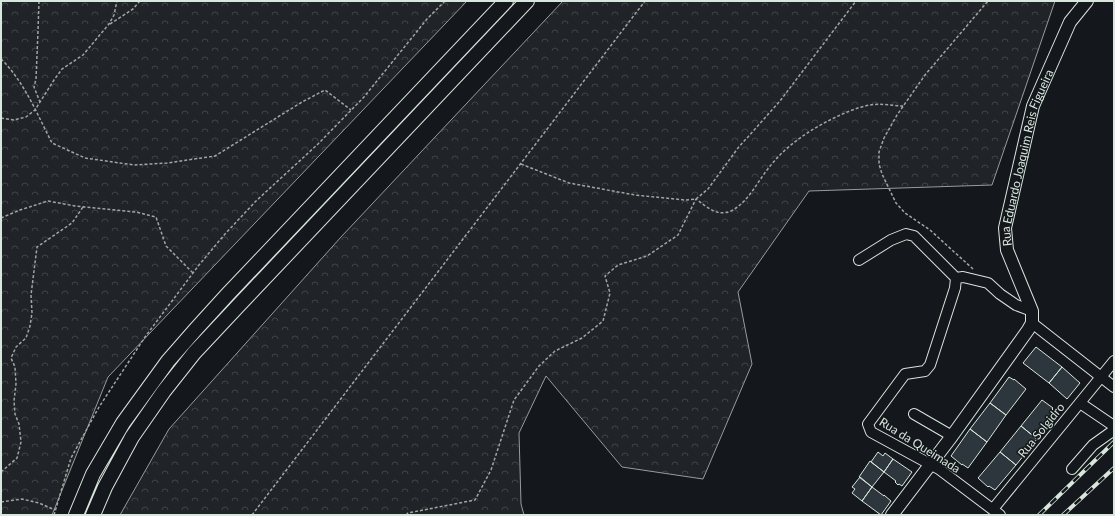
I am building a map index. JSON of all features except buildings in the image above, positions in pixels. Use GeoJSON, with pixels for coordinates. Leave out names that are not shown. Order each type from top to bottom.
{"type":"FeatureCollection","features":[{"type":"Feature","properties":{"kind":"highway"},"geometry":{"type":"LineString","coordinates":[[76,515],[93,474],[123,423],[172,356],[222,300],[506,1]]}},
{"type":"Feature","properties":{"kind":"highway"},"geometry":{"type":"LineString","coordinates":[[93,515],[105,487],[132,437],[164,391],[194,353],[527,1]]}},
{"type":"Feature","properties":{"kind":"main road","name":"Rua Eduardo Joaquim Reis Figueira"},"geometry":{"type":"LineString","coordinates":[[1032,323],[1032,311],[1007,250],[1005,228],[1033,106],[1070,22],[1087,1]]}},
{"type":"Feature","properties":{"kind":"main road"},"geometry":{"type":"LineString","coordinates":[[892,515],[931,465],[1032,323]]}},
{"type":"Feature","properties":{"kind":"street"},"geometry":{"type":"LineString","coordinates":[[859,260],[891,240],[906,234],[914,236],[956,278],[963,277],[988,283],[1000,294],[1016,305],[1032,311]]}},
{"type":"Feature","properties":{"kind":"street","name":"Rua da Queimada"},"geometry":{"type":"LineString","coordinates":[[956,278],[955,288],[930,365],[925,371],[905,374],[868,424],[871,432],[939,469],[996,512]]}},
{"type":"Feature","properties":{"kind":"street"},"geometry":{"type":"LineString","coordinates":[[1032,323],[1114,386]]}},
{"type":"Feature","properties":{"kind":"street","name":"Rua Solgidro"},"geometry":{"type":"LineString","coordinates":[[996,512],[1114,361]]}},
{"type":"Feature","properties":{"kind":"street"},"geometry":{"type":"LineString","coordinates":[[1080,403],[1114,426]]}},
{"type":"Feature","properties":{"kind":"street"},"geometry":{"type":"LineString","coordinates":[[914,414],[952,436]]}},
{"type":"Feature","properties":{"kind":"street"},"geometry":{"type":"LineString","coordinates":[[1072,469],[1093,445],[1114,430]]}},
{"type":"Feature","properties":{"kind":"path"},"geometry":{"type":"LineString","coordinates":[[39,1],[36,79],[34,87],[40,102]]}},
{"type":"Feature","properties":{"kind":"path"},"geometry":{"type":"LineString","coordinates":[[1,118],[14,120],[26,117],[35,110],[62,69],[83,55],[109,24],[114,15],[117,1]]}},
{"type":"Feature","properties":{"kind":"path"},"geometry":{"type":"LineString","coordinates":[[109,24],[134,9],[140,1]]}},
{"type":"Feature","properties":{"kind":"path"},"geometry":{"type":"LineString","coordinates":[[54,515],[71,458],[99,407],[145,337],[193,273],[225,234],[256,201],[318,144],[364,97],[427,19],[445,1]]}},
{"type":"Feature","properties":{"kind":"path"},"geometry":{"type":"LineString","coordinates":[[252,515],[645,1]]}},
{"type":"Feature","properties":{"kind":"path"},"geometry":{"type":"LineString","coordinates":[[406,515],[408,513],[475,500],[491,470],[514,400],[539,366],[555,351],[582,338],[603,321],[610,293],[605,276],[618,265],[647,256],[678,235],[696,199],[708,189],[738,148],[780,101],[856,1]]}},
{"type":"Feature","properties":{"kind":"path"},"geometry":{"type":"LineString","coordinates":[[988,1],[925,75],[884,138],[879,152],[879,164],[882,174],[896,203],[905,213],[930,230],[988,283]]}},
{"type":"Feature","properties":{"kind":"path"},"geometry":{"type":"LineString","coordinates":[[1,59],[15,76],[52,143],[85,158],[134,165],[166,163],[215,156],[302,102],[325,90],[351,110]]}},
{"type":"Feature","properties":{"kind":"path"},"geometry":{"type":"LineString","coordinates":[[521,164],[569,182],[635,195],[685,200],[696,199],[712,212],[722,213],[731,210],[745,201],[771,165],[784,150],[818,126],[854,109],[872,105],[904,106]]}},
{"type":"Feature","properties":{"kind":"path"},"geometry":{"type":"LineString","coordinates":[[1,218],[48,201],[83,207],[136,212],[156,217],[166,246],[193,273]]}},
{"type":"Feature","properties":{"kind":"path"},"geometry":{"type":"LineString","coordinates":[[1,472],[17,458],[21,442],[19,424],[15,414],[15,368],[11,358],[16,347],[26,338],[30,326],[32,314],[31,295],[37,246],[72,223],[83,207]]}},
{"type":"Feature","properties":{"kind":"path"},"geometry":{"type":"LineString","coordinates":[[1,502],[22,499],[39,503],[55,510]]}},
{"type":"Feature","properties":{"kind":"green space"},"geometry":{"type":"Polygon","coordinates":[[[1,1],[467,1],[108,377],[52,515],[1,515],[1,1]]]}},
{"type":"Feature","properties":{"kind":"green space"},"geometry":{"type":"Polygon","coordinates":[[[563,1],[1055,1],[992,185],[809,191],[738,292],[752,364],[703,479],[622,467],[546,376],[519,433],[521,504],[524,515],[120,515],[169,429],[341,237],[563,1]]]}},
{"type":"Feature","properties":{"kind":"railway"},"geometry":{"type":"LineString","coordinates":[[1039,515],[1114,442]]}},
{"type":"Feature","properties":{"kind":"railway"},"geometry":{"type":"LineString","coordinates":[[1063,515],[1114,468]]}}]}
